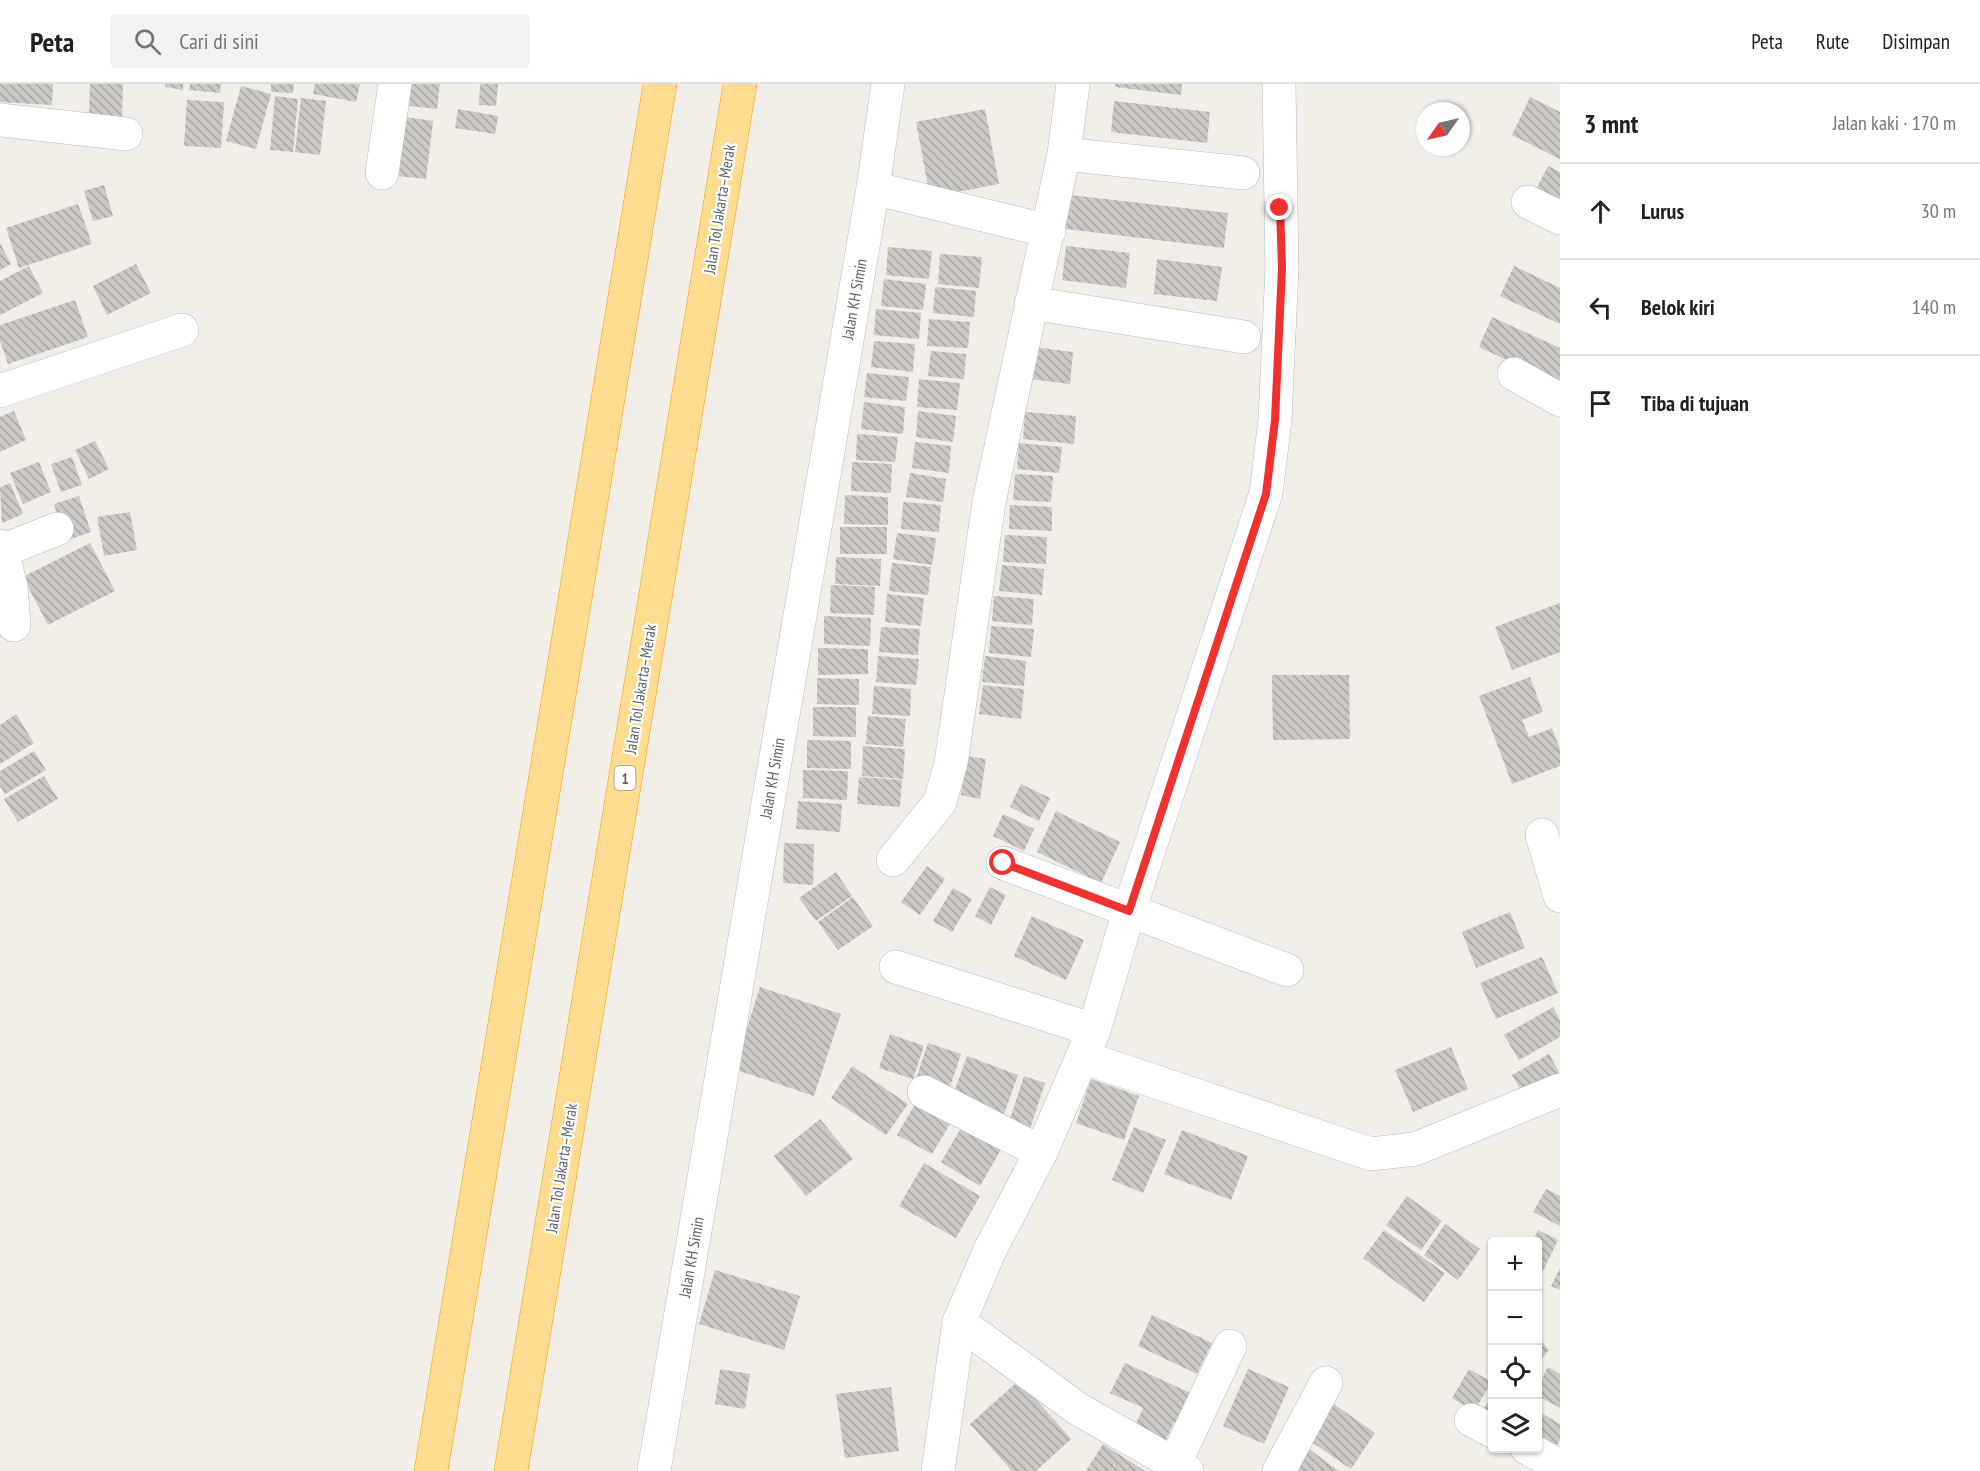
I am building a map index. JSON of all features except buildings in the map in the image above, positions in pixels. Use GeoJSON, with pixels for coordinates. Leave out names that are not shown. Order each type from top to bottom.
{"type":"FeatureCollection","features":[{"type":"Feature","properties":{"kind":"highway"},"geometry":{"type":"LineString","coordinates":[[432,1471],[660,84]]}},
{"type":"Feature","properties":{"kind":"highway","name":"Jalan Tol Jakarta–Merak"},"geometry":{"type":"LineString","coordinates":[[511,1471],[740,84]]}},
{"type":"Feature","properties":{"kind":"street"},"geometry":{"type":"LineString","coordinates":[[382,173],[395,84]]}},
{"type":"Feature","properties":{"kind":"street","name":"Jalan KH Simin"},"geometry":{"type":"LineString","coordinates":[[654,1471],[873,188],[888,84]]}},
{"type":"Feature","properties":{"kind":"street"},"geometry":{"type":"LineString","coordinates":[[893,860],[940,802],[951,763],[989,502],[1031,303],[1049,231],[1064,154],[1073,84]]}},
{"type":"Feature","properties":{"kind":"street"},"geometry":{"type":"LineString","coordinates":[[938,1471],[959,1322],[990,1250],[1041,1152],[1088,1044],[1129,911],[1266,494],[1275,420],[1282,268],[1280,84]]}},
{"type":"Feature","properties":{"kind":"street"},"geometry":{"type":"LineString","coordinates":[[0,120],[126,134]]}},
{"type":"Feature","properties":{"kind":"street"},"geometry":{"type":"LineString","coordinates":[[1064,154],[1243,172]]}},
{"type":"Feature","properties":{"kind":"street"},"geometry":{"type":"LineString","coordinates":[[873,188],[1049,231]]}},
{"type":"Feature","properties":{"kind":"street"},"geometry":{"type":"LineString","coordinates":[[1528,202],[1560,218]]}},
{"type":"Feature","properties":{"kind":"street"},"geometry":{"type":"LineString","coordinates":[[1031,303],[1244,338]]}},
{"type":"Feature","properties":{"kind":"street"},"geometry":{"type":"LineString","coordinates":[[0,391],[182,330]]}},
{"type":"Feature","properties":{"kind":"street"},"geometry":{"type":"LineString","coordinates":[[1514,374],[1560,400]]}},
{"type":"Feature","properties":{"kind":"street"},"geometry":{"type":"LineString","coordinates":[[14,625],[11,586],[1,548],[57,529]]}},
{"type":"Feature","properties":{"kind":"street"},"geometry":{"type":"LineString","coordinates":[[1542,835],[1560,896]]}},
{"type":"Feature","properties":{"kind":"street"},"geometry":{"type":"LineString","coordinates":[[1003,863],[1287,970]]}},
{"type":"Feature","properties":{"kind":"street"},"geometry":{"type":"LineString","coordinates":[[896,967],[1371,1154],[1415,1149],[1560,1090]]}},
{"type":"Feature","properties":{"kind":"street"},"geometry":{"type":"LineString","coordinates":[[924,1092],[1041,1152]]}},
{"type":"Feature","properties":{"kind":"street"},"geometry":{"type":"LineString","coordinates":[[959,1322],[1078,1409],[1178,1469],[1230,1346]]}},
{"type":"Feature","properties":{"kind":"street"},"geometry":{"type":"LineString","coordinates":[[1279,1471],[1326,1383]]}},
{"type":"Feature","properties":{"kind":"street"},"geometry":{"type":"LineString","coordinates":[[1535,1453],[1560,1466]]}},
{"type":"Feature","properties":{"kind":"route"},"geometry":{"type":"LineString","coordinates":[[1003,863],[1129,911],[1168,799],[1266,494],[1275,420],[1282,268],[1280,208]]}}]}
